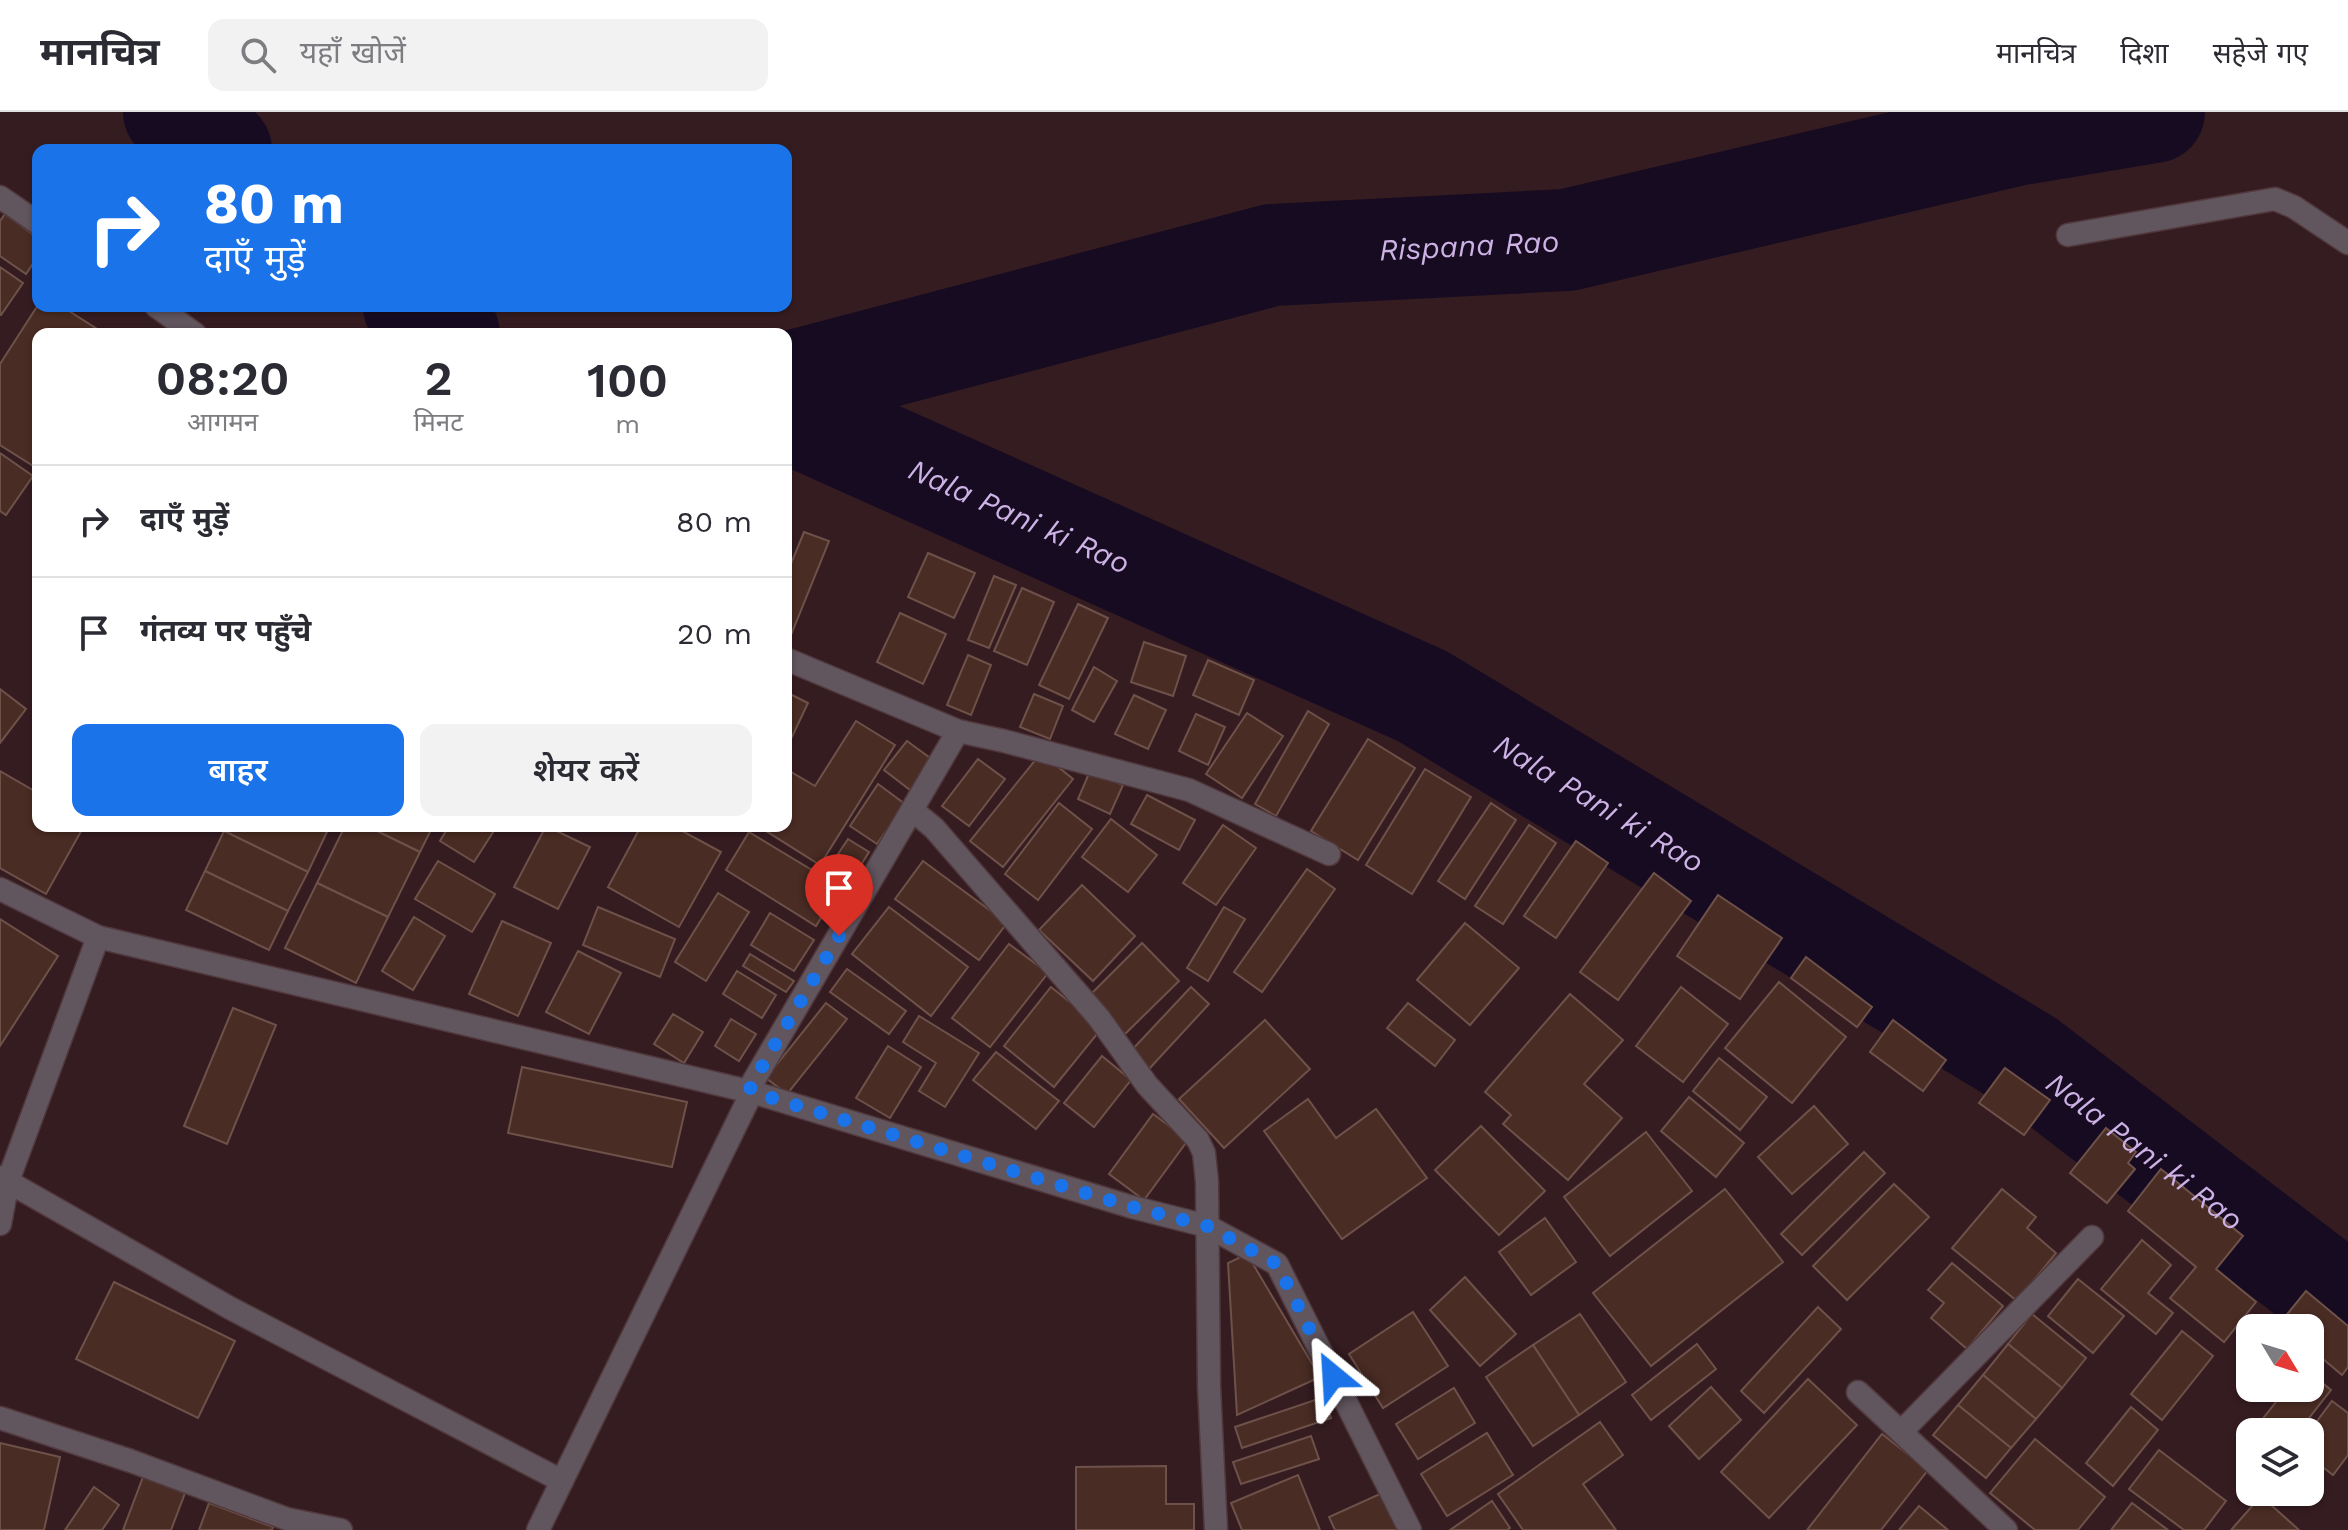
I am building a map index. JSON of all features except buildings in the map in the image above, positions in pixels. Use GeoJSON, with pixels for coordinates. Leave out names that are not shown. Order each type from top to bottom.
{"type":"FeatureCollection","features":[{"type":"Feature","properties":{"kind":"street"},"geometry":{"type":"LineString","coordinates":[[0,197],[32,219]]}},
{"type":"Feature","properties":{"kind":"street"},"geometry":{"type":"LineString","coordinates":[[2068,235],[2275,199],[2294,207],[2348,243]]}},
{"type":"Feature","properties":{"kind":"street"},"geometry":{"type":"LineString","coordinates":[[164,312],[187,328]]}},
{"type":"Feature","properties":{"kind":"street"},"geometry":{"type":"LineString","coordinates":[[792,662],[958,731],[1189,790],[1329,854]]}},
{"type":"Feature","properties":{"kind":"street"},"geometry":{"type":"LineString","coordinates":[[538,1530],[752,1092],[750,1087],[958,731]]}},
{"type":"Feature","properties":{"kind":"street"},"geometry":{"type":"LineString","coordinates":[[912,810],[934,828],[1080,996],[1147,1085],[1198,1140],[1207,1167],[1209,1386],[1216,1530]]}},
{"type":"Feature","properties":{"kind":"street"},"geometry":{"type":"LineString","coordinates":[[0,889],[98,937],[752,1092],[1132,1207],[1207,1226],[1277,1264],[1410,1530]]}},
{"type":"Feature","properties":{"kind":"street"},"geometry":{"type":"LineString","coordinates":[[0,1224],[4,1179],[98,937]]}},
{"type":"Feature","properties":{"kind":"street"},"geometry":{"type":"LineString","coordinates":[[4,1179],[230,1308],[562,1481]]}},
{"type":"Feature","properties":{"kind":"street"},"geometry":{"type":"LineString","coordinates":[[1901,1432],[2092,1237]]}},
{"type":"Feature","properties":{"kind":"street"},"geometry":{"type":"LineString","coordinates":[[1858,1392],[2006,1530]]}},
{"type":"Feature","properties":{"kind":"street"},"geometry":{"type":"LineString","coordinates":[[0,1418],[131,1461],[287,1519],[341,1530]]}},
{"type":"Feature","properties":{"kind":"waterway"},"geometry":{"type":"LineString","coordinates":[[174,112],[214,144]]}},
{"type":"Feature","properties":{"kind":"waterway","name":"Rispana Rao"},"geometry":{"type":"LineString","coordinates":[[792,381],[1272,255],[1567,240],[2015,135],[2154,112]]}},
{"type":"Feature","properties":{"kind":"waterway"},"geometry":{"type":"LineString","coordinates":[[422,312],[442,328]]}},
{"type":"Feature","properties":{"kind":"waterway","name":"Nala Pani ki Rao"},"geometry":{"type":"LineString","coordinates":[[792,414],[1422,696],[2028,1061],[2348,1306]]}},
{"type":"Feature","properties":{"kind":"route"},"geometry":{"type":"LineString","coordinates":[[839,936],[750,1087],[752,1092],[1132,1207],[1207,1226],[1277,1264],[1333,1376]]}}]}
